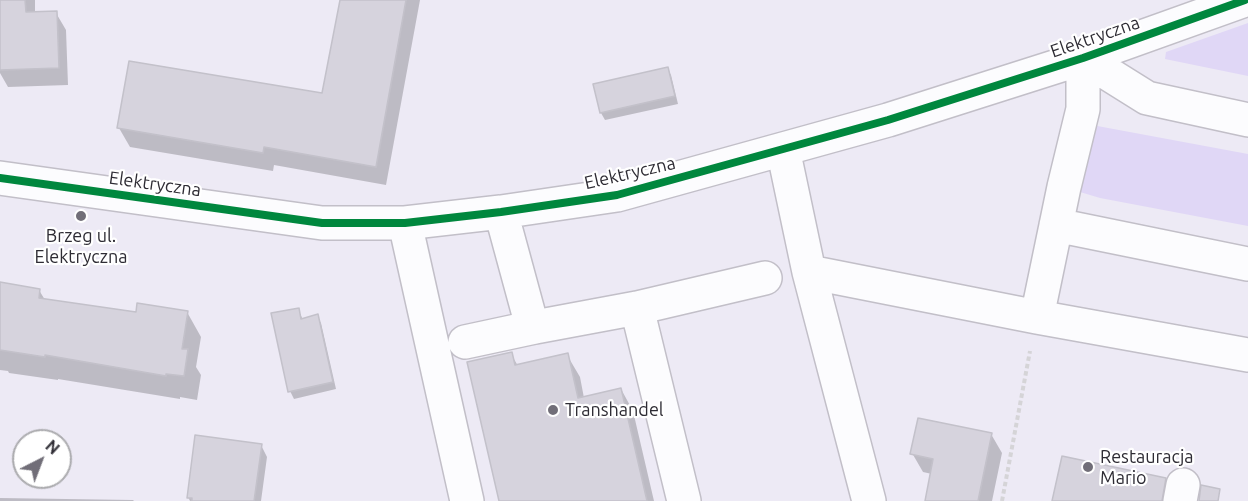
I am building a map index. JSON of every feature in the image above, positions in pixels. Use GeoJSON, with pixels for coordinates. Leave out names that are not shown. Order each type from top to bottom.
{"type":"FeatureCollection","features":[{"type":"Feature","properties":{"kind":"street","name":"Elektryczna"},"geometry":{"type":"LineString","coordinates":[[0,178],[322,222],[405,223],[501,212],[616,195],[888,120],[1083,58],[1245,0]]}},
{"type":"Feature","properties":{"kind":"street"},"geometry":{"type":"LineString","coordinates":[[1083,58],[1147,98],[1248,120]]}},
{"type":"Feature","properties":{"kind":"street"},"geometry":{"type":"LineString","coordinates":[[1037,317],[1083,109],[1083,58]]}},
{"type":"Feature","properties":{"kind":"street"},"geometry":{"type":"LineString","coordinates":[[783,148],[808,272],[869,501]]}},
{"type":"Feature","properties":{"kind":"street"},"geometry":{"type":"LineString","coordinates":[[501,212],[529,315],[535,327]]}},
{"type":"Feature","properties":{"kind":"street"},"geometry":{"type":"LineString","coordinates":[[405,223],[467,501]]}},
{"type":"Feature","properties":{"kind":"street"},"geometry":{"type":"LineString","coordinates":[[1056,225],[1248,264]]}},
{"type":"Feature","properties":{"kind":"street"},"geometry":{"type":"LineString","coordinates":[[808,272],[1248,355]]}},
{"type":"Feature","properties":{"kind":"street"},"geometry":{"type":"LineString","coordinates":[[465,342],[637,308],[765,279]]}},
{"type":"Feature","properties":{"kind":"street"},"geometry":{"type":"LineString","coordinates":[[637,308],[684,501]]}},
{"type":"Feature","properties":{"kind":"path"},"geometry":{"type":"LineString","coordinates":[[1002,501],[1037,317]]}},
{"type":"Feature","properties":{"kind":"shaded area"},"geometry":{"type":"Polygon","coordinates":[[[1248,23],[1248,76],[1165,59],[1166,52],[1248,23]]]}},
{"type":"Feature","properties":{"kind":"shaded area"},"geometry":{"type":"Polygon","coordinates":[[[1092,125],[1248,154],[1248,226],[1100,198],[1080,192],[1092,125]]]}},
{"type":"Feature","properties":{"kind":"building"},"geometry":{"type":"Polygon","coordinates":[[[0,0],[25,0],[26,12],[57,11],[59,68],[0,70],[0,0]]]}},
{"type":"Feature","properties":{"kind":"building"},"geometry":{"type":"Polygon","coordinates":[[[340,0],[406,0],[376,167],[264,147],[263,153],[117,128],[129,61],[322,93],[340,0]]]}},
{"type":"Feature","properties":{"kind":"building"},"geometry":{"type":"Polygon","coordinates":[[[668,67],[675,96],[600,113],[593,84],[668,67]]]}},
{"type":"Feature","properties":{"kind":"building"},"geometry":{"type":"Polygon","coordinates":[[[0,282],[40,289],[39,298],[136,312],[137,303],[188,311],[182,349],[188,349],[184,376],[166,374],[166,376],[45,355],[45,357],[0,350],[0,282]]]}},
{"type":"Feature","properties":{"kind":"building"},"geometry":{"type":"Polygon","coordinates":[[[299,308],[301,319],[318,314],[333,382],[288,392],[271,313],[299,308]]]}},
{"type":"Feature","properties":{"kind":"building"},"geometry":{"type":"Polygon","coordinates":[[[512,352],[515,365],[568,353],[578,398],[621,388],[647,501],[499,501],[467,362],[512,352]]]}},
{"type":"Feature","properties":{"kind":"building"},"geometry":{"type":"Polygon","coordinates":[[[918,418],[992,433],[978,501],[925,501],[933,459],[910,454],[918,418]]]}},
{"type":"Feature","properties":{"kind":"building"},"geometry":{"type":"Polygon","coordinates":[[[195,435],[262,444],[254,501],[192,501],[192,498],[187,498],[195,435]]]}},
{"type":"Feature","properties":{"kind":"building","name":"Restauracja Mario"},"geometry":{"type":"Polygon","coordinates":[[[1062,456],[1166,478],[1162,501],[1052,501],[1062,456]]]}},
{"type":"Feature","properties":{"kind":"building"},"geometry":{"type":"Polygon","coordinates":[[[1201,485],[1220,489],[1218,501],[1199,501],[1201,485]]]}},
{"type":"Feature","properties":{"kind":"cycle path"},"geometry":{"type":"LineString","coordinates":[[0,178],[322,223],[405,223],[501,212],[617,195],[888,120],[1083,58],[1245,0]]}},
{"type":"Feature","properties":{"kind":"place","name":"Brzeg ul. Elektryczna"},"geometry":{"type":"Point","coordinates":[81,216]}},
{"type":"Feature","properties":{"kind":"place","name":"Transhandel"},"geometry":{"type":"Point","coordinates":[553,410]}},
{"type":"Feature","properties":{"kind":"place","name":"Restauracja Mario"},"geometry":{"type":"Point","coordinates":[1088,467]}}]}
